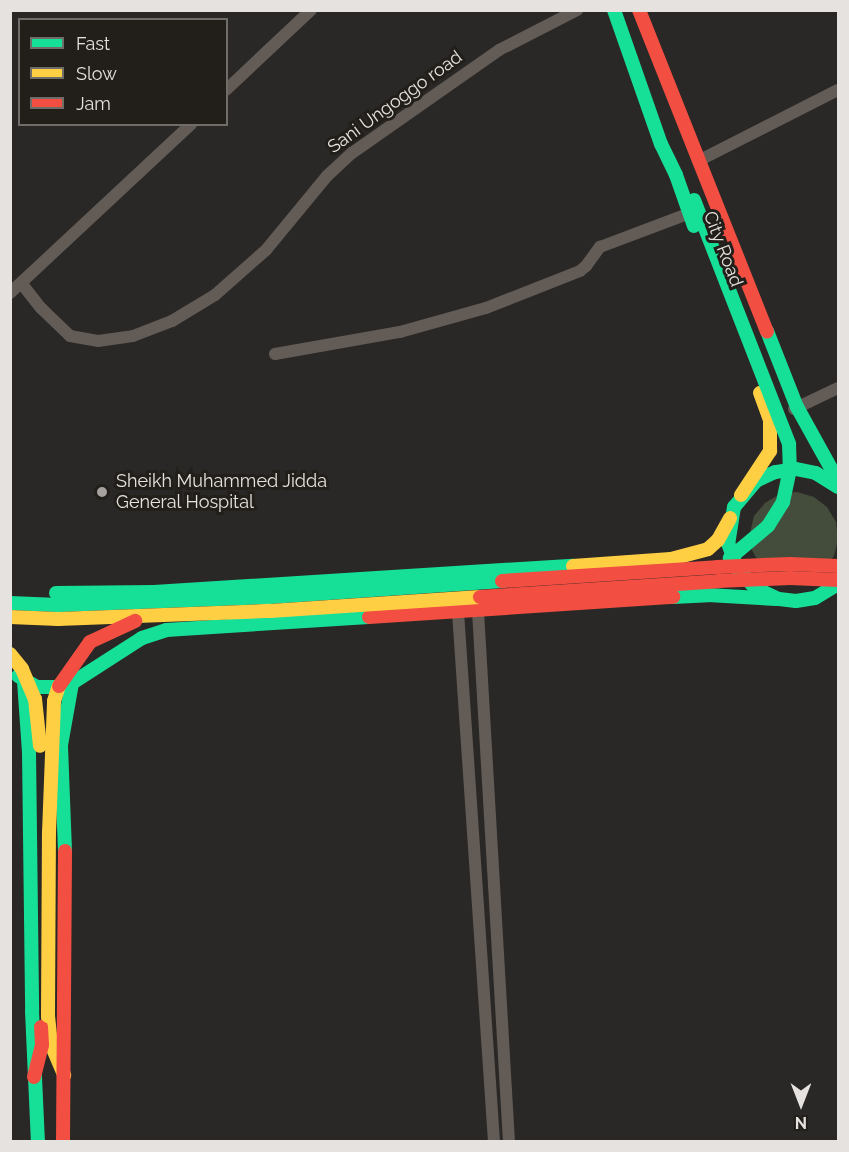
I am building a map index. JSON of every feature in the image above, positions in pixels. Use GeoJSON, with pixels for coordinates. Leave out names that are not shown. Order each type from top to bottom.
{"type":"FeatureCollection","features":[{"type":"Feature","properties":{"kind":"main road"},"geometry":{"type":"LineString","coordinates":[[614,10],[661,144],[676,175],[688,186],[692,206],[783,423],[789,444],[790,469],[783,502],[768,526],[717,567]]}},
{"type":"Feature","properties":{"kind":"main road","name":"City Road"},"geometry":{"type":"LineString","coordinates":[[639,10],[797,407],[838,481]]}},
{"type":"Feature","properties":{"kind":"main road","name":"City Road"},"geometry":{"type":"LineString","coordinates":[[10,594],[30,596],[56,593],[166,591],[500,572],[671,559],[708,549],[718,540],[741,495],[770,451],[770,420],[692,206]]}},
{"type":"Feature","properties":{"kind":"main road"},"geometry":{"type":"LineString","coordinates":[[741,495],[756,481],[775,472],[795,469],[816,473],[838,487]]}},
{"type":"Feature","properties":{"kind":"main road"},"geometry":{"type":"LineString","coordinates":[[731,516],[728,543],[737,568],[754,588],[779,599]]}},
{"type":"Feature","properties":{"kind":"main road"},"geometry":{"type":"LineString","coordinates":[[10,603],[58,605],[269,597],[717,567],[790,564],[838,566]]}},
{"type":"Feature","properties":{"kind":"main road"},"geometry":{"type":"LineString","coordinates":[[10,616],[57,619],[270,611],[790,578],[838,582]]}},
{"type":"Feature","properties":{"kind":"main road"},"geometry":{"type":"LineString","coordinates":[[796,601],[814,598],[838,582]]}},
{"type":"Feature","properties":{"kind":"main road"},"geometry":{"type":"LineString","coordinates":[[56,593],[73,599],[87,610],[96,626],[98,643],[94,660],[78,679],[61,745],[66,890],[63,1142]]}},
{"type":"Feature","properties":{"kind":"main road"},"geometry":{"type":"LineString","coordinates":[[10,667],[24,681],[44,688],[78,679],[142,638],[166,630],[708,595],[796,601],[838,599]]}},
{"type":"Feature","properties":{"kind":"main road"},"geometry":{"type":"LineString","coordinates":[[10,616],[30,596]]}},
{"type":"Feature","properties":{"kind":"main road"},"geometry":{"type":"LineString","coordinates":[[34,1077],[42,1045],[45,1016],[54,701],[62,679],[90,642],[146,616]]}},
{"type":"Feature","properties":{"kind":"main road"},"geometry":{"type":"LineString","coordinates":[[10,654],[21,669],[34,699],[40,732],[45,1016],[51,1044],[64,1076]]}},
{"type":"Feature","properties":{"kind":"main road"},"geometry":{"type":"LineString","coordinates":[[24,681],[29,752],[34,1077],[38,1142]]}},
{"type":"Feature","properties":{"kind":"street"},"geometry":{"type":"LineString","coordinates":[[228,88],[311,10]]}},
{"type":"Feature","properties":{"kind":"street","name":"Sani Ungoggo road"},"geometry":{"type":"LineString","coordinates":[[22,284],[41,308],[70,336],[98,341],[110,340],[134,336],[172,321],[215,295],[266,250],[327,176],[352,153],[499,50],[577,10]]}},
{"type":"Feature","properties":{"kind":"street"},"geometry":{"type":"LineString","coordinates":[[698,161],[838,90]]}},
{"type":"Feature","properties":{"kind":"street"},"geometry":{"type":"LineString","coordinates":[[10,294],[188,126]]}},
{"type":"Feature","properties":{"kind":"street"},"geometry":{"type":"LineString","coordinates":[[275,354],[400,332],[486,308],[580,271],[600,247],[692,206]]}},
{"type":"Feature","properties":{"kind":"street"},"geometry":{"type":"LineString","coordinates":[[770,420],[838,388]]}},
{"type":"Feature","properties":{"kind":"street"},"geometry":{"type":"LineString","coordinates":[[478,610],[509,1142]]}},
{"type":"Feature","properties":{"kind":"street"},"geometry":{"type":"LineString","coordinates":[[458,612],[494,1142]]}},
{"type":"Feature","properties":{"kind":"green space"},"geometry":{"type":"Polygon","coordinates":[[[797,492],[814,497],[827,507],[836,522],[838,539],[834,556],[823,569],[760,565],[752,550],[750,533],[754,516],[765,503],[780,494],[797,492]]]}},
{"type":"Feature","properties":{"kind":"traffic: fast"},"geometry":{"type":"LineString","coordinates":[[614,10],[661,144],[676,175],[694,226]]}},
{"type":"Feature","properties":{"kind":"traffic: fast"},"geometry":{"type":"LineString","coordinates":[[694,200],[789,444],[790,469],[783,502],[768,526],[730,558]]}},
{"type":"Feature","properties":{"kind":"traffic: fast"},"geometry":{"type":"LineString","coordinates":[[767,331],[797,407],[838,481]]}},
{"type":"Feature","properties":{"kind":"traffic: fast"},"geometry":{"type":"LineString","coordinates":[[838,487],[816,473],[795,469],[775,472],[756,481],[734,507],[728,543],[737,568],[755,588],[779,599],[796,601],[815,598],[838,584]]}},
{"type":"Feature","properties":{"kind":"traffic: fast"},"geometry":{"type":"LineString","coordinates":[[56,593],[154,592],[573,566]]}},
{"type":"Feature","properties":{"kind":"traffic: fast"},"geometry":{"type":"LineString","coordinates":[[10,603],[58,605],[269,597],[502,581]]}},
{"type":"Feature","properties":{"kind":"traffic: fast"},"geometry":{"type":"LineString","coordinates":[[673,597],[708,595],[776,599]]}},
{"type":"Feature","properties":{"kind":"traffic: fast"},"geometry":{"type":"LineString","coordinates":[[18,676],[37,687],[60,687],[72,683],[142,638],[166,630],[369,617]]}},
{"type":"Feature","properties":{"kind":"traffic: fast"},"geometry":{"type":"LineString","coordinates":[[24,681],[29,752],[32,1011],[38,1142]]}},
{"type":"Feature","properties":{"kind":"traffic: fast"},"geometry":{"type":"LineString","coordinates":[[65,851],[61,745],[72,683]]}},
{"type":"Feature","properties":{"kind":"traffic: slow"},"geometry":{"type":"LineString","coordinates":[[741,495],[770,451],[770,420],[760,393]]}},
{"type":"Feature","properties":{"kind":"traffic: slow"},"geometry":{"type":"LineString","coordinates":[[573,566],[671,559],[708,549],[718,540],[730,518]]}},
{"type":"Feature","properties":{"kind":"traffic: slow"},"geometry":{"type":"LineString","coordinates":[[10,617],[58,619],[270,611],[480,597]]}},
{"type":"Feature","properties":{"kind":"traffic: slow"},"geometry":{"type":"LineString","coordinates":[[10,654],[22,669],[35,699],[40,746]]}},
{"type":"Feature","properties":{"kind":"traffic: slow"},"geometry":{"type":"LineString","coordinates":[[48,1016],[49,833],[54,701],[59,686]]}},
{"type":"Feature","properties":{"kind":"traffic: slow"},"geometry":{"type":"LineString","coordinates":[[48,1016],[51,1044],[64,1075]]}},
{"type":"Feature","properties":{"kind":"traffic: jam"},"geometry":{"type":"LineString","coordinates":[[639,10],[767,331]]}},
{"type":"Feature","properties":{"kind":"traffic: jam"},"geometry":{"type":"LineString","coordinates":[[502,581],[717,567],[790,564],[838,566]]}},
{"type":"Feature","properties":{"kind":"traffic: jam"},"geometry":{"type":"LineString","coordinates":[[480,597],[718,581],[790,578],[838,580]]}},
{"type":"Feature","properties":{"kind":"traffic: jam"},"geometry":{"type":"LineString","coordinates":[[369,617],[673,597]]}},
{"type":"Feature","properties":{"kind":"traffic: jam"},"geometry":{"type":"LineString","coordinates":[[59,686],[90,642],[135,621]]}},
{"type":"Feature","properties":{"kind":"traffic: jam"},"geometry":{"type":"LineString","coordinates":[[63,1142],[65,851]]}},
{"type":"Feature","properties":{"kind":"traffic: jam"},"geometry":{"type":"LineString","coordinates":[[34,1077],[42,1045],[41,1027]]}},
{"type":"Feature","properties":{"kind":"place","name":"Sheikh Muhammed Jidda General Hospital"},"geometry":{"type":"Point","coordinates":[102,492]}}]}
